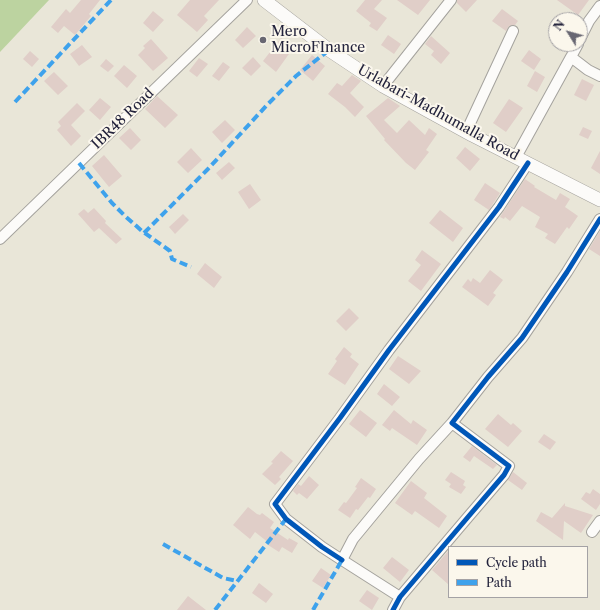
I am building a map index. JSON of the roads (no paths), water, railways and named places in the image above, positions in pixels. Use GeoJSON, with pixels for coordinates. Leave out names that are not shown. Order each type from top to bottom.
{"type":"FeatureCollection","features":[{"type":"Feature","properties":{"kind":"main road","name":"Urlabari-Madhumalla Road"},"geometry":{"type":"LineString","coordinates":[[264,0],[329,50],[383,86],[466,132],[516,156],[600,200]]}},
{"type":"Feature","properties":{"kind":"street","name":"IBR48 Road"},"geometry":{"type":"LineString","coordinates":[[0,239],[248,0]]}},
{"type":"Feature","properties":{"kind":"street"},"geometry":{"type":"LineString","coordinates":[[383,86],[451,0]]}},
{"type":"Feature","properties":{"kind":"street"},"geometry":{"type":"LineString","coordinates":[[588,23],[600,6]]}},
{"type":"Feature","properties":{"kind":"street"},"geometry":{"type":"LineString","coordinates":[[466,132],[513,31]]}},
{"type":"Feature","properties":{"kind":"street"},"geometry":{"type":"LineString","coordinates":[[516,156],[574,52]]}},
{"type":"Feature","properties":{"kind":"street"},"geometry":{"type":"LineString","coordinates":[[571,58],[588,70],[600,76]]}},
{"type":"Feature","properties":{"kind":"street"},"geometry":{"type":"LineString","coordinates":[[400,597],[322,547],[286,519],[275,504],[389,350],[500,207],[528,163]]}},
{"type":"Feature","properties":{"kind":"street"},"geometry":{"type":"LineString","coordinates":[[342,560],[354,539],[419,459],[452,423],[488,377],[522,338],[567,272],[600,219]]}},
{"type":"Feature","properties":{"kind":"street"},"geometry":{"type":"LineString","coordinates":[[392,610],[400,597],[504,475],[509,466],[452,423]]}},
{"type":"Feature","properties":{"kind":"street"},"geometry":{"type":"LineString","coordinates":[[592,532],[600,520]]}},
{"type":"Feature","properties":{"kind":"place","name":"Mero MicroFInance"},"geometry":{"type":"Point","coordinates":[263,40]}}]}
